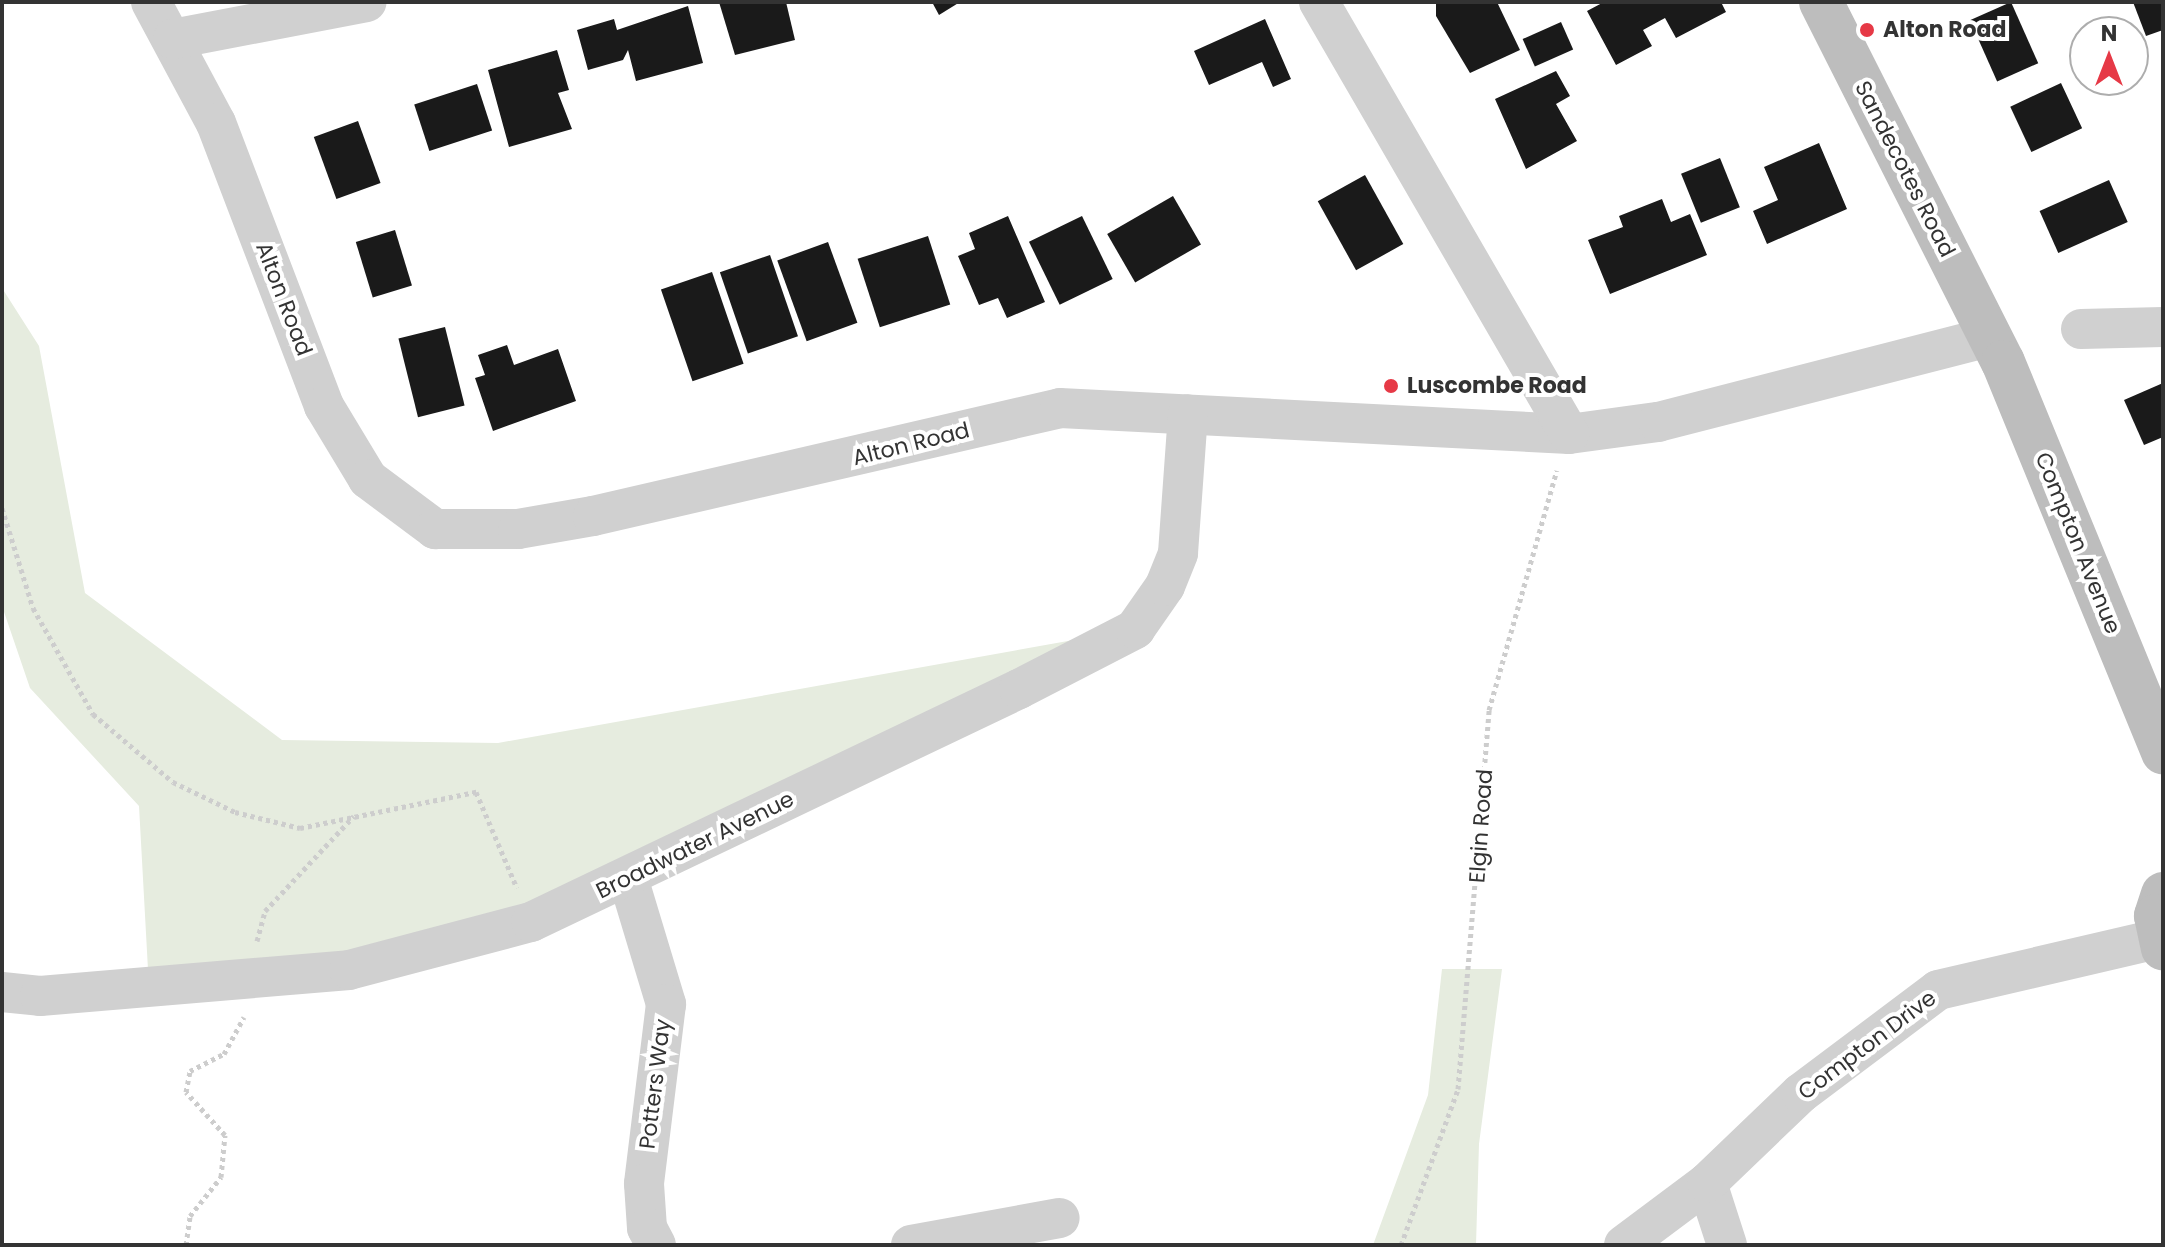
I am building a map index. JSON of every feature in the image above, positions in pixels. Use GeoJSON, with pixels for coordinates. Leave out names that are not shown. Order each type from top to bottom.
{"type":"FeatureCollection","features":[{"type":"Feature","properties":{"kind":"street","name":"Alton Road"},"geometry":{"type":"LineString","coordinates":[[151,2],[216,123],[324,406],[368,479],[435,529],[518,529],[593,516],[1060,408],[1569,434],[1658,422],[1989,337]]}},
{"type":"Feature","properties":{"kind":"street"},"geometry":{"type":"LineString","coordinates":[[173,39],[367,2]]}},
{"type":"Feature","properties":{"kind":"street"},"geometry":{"type":"LineString","coordinates":[[1319,2],[1569,434]]}},
{"type":"Feature","properties":{"kind":"street","name":"Sandecotes Road"},"geometry":{"type":"LineString","coordinates":[[1821,2],[1989,337]]}},
{"type":"Feature","properties":{"kind":"street"},"geometry":{"type":"LineString","coordinates":[[2081,329],[2163,327]]}},
{"type":"Feature","properties":{"kind":"street","name":"Compton Avenue"},"geometry":{"type":"LineString","coordinates":[[1989,337],[2163,752]]}},
{"type":"Feature","properties":{"kind":"street","name":"Broadwater Avenue"},"geometry":{"type":"LineString","coordinates":[[2,992],[40,996],[349,970],[531,922],[628,878],[1135,629],[1178,553],[1188,414]]}},
{"type":"Feature","properties":{"kind":"street","name":"Potters Way"},"geometry":{"type":"LineString","coordinates":[[628,878],[666,1004],[644,1184],[656,1245]]}},
{"type":"Feature","properties":{"kind":"street"},"geometry":{"type":"LineString","coordinates":[[2160,944],[2163,894]]}},
{"type":"Feature","properties":{"kind":"street","name":"Compton Drive"},"geometry":{"type":"LineString","coordinates":[[1624,1245],[1707,1183],[1801,1093],[1938,990],[2160,944]]}},
{"type":"Feature","properties":{"kind":"street"},"geometry":{"type":"LineString","coordinates":[[1707,1183],[1727,1245]]}},
{"type":"Feature","properties":{"kind":"street"},"geometry":{"type":"LineString","coordinates":[[911,1245],[1060,1218]]}},
{"type":"Feature","properties":{"kind":"path","name":"Elgin Road"},"geometry":{"type":"LineString","coordinates":[[1401,1245],[1458,1089],[1489,710],[1521,580],[1569,434]]}},
{"type":"Feature","properties":{"kind":"path"},"geometry":{"type":"LineString","coordinates":[[2,508],[33,608],[93,714],[173,782],[235,812],[300,828],[476,792],[531,922]]}},
{"type":"Feature","properties":{"kind":"path"},"geometry":{"type":"LineString","coordinates":[[186,1245],[190,1216],[221,1177],[225,1135],[186,1092],[190,1071],[224,1054],[264,979],[256,936],[265,911],[355,815]]}},
{"type":"Feature","properties":{"kind":"shaded area"},"geometry":{"type":"Polygon","coordinates":[[[2,288],[39,346],[85,593],[282,740],[498,743],[1135,629],[531,922],[149,988],[139,806],[30,688],[2,606],[2,288]]]}},
{"type":"Feature","properties":{"kind":"shaded area"},"geometry":{"type":"Polygon","coordinates":[[[1442,969],[1502,969],[1479,1144],[1476,1245],[1373,1245],[1428,1095],[1442,969]]]}},
{"type":"Feature","properties":{"kind":"building"},"geometry":{"type":"Polygon","coordinates":[[[719,2],[786,2],[795,40],[735,55],[719,2]]]}},
{"type":"Feature","properties":{"kind":"building"},"geometry":{"type":"Polygon","coordinates":[[[932,2],[960,2],[939,15],[932,2]]]}},
{"type":"Feature","properties":{"kind":"building"},"geometry":{"type":"Polygon","coordinates":[[[1436,2],[1497,2],[1520,50],[1470,73],[1436,16],[1436,2]]]}},
{"type":"Feature","properties":{"kind":"building"},"geometry":{"type":"Polygon","coordinates":[[[1604,2],[1721,2],[1726,12],[1676,38],[1665,18],[1643,30],[1652,46],[1616,65],[1587,11],[1604,2]]]}},
{"type":"Feature","properties":{"kind":"building"},"geometry":{"type":"Polygon","coordinates":[[[2011,2],[2038,63],[1997,82],[1970,20],[2011,2]]]}},
{"type":"Feature","properties":{"kind":"building"},"geometry":{"type":"Polygon","coordinates":[[[2133,2],[2163,2],[2163,30],[2149,35],[2149,16],[2138,16],[2133,2]]]}},
{"type":"Feature","properties":{"kind":"building"},"geometry":{"type":"Polygon","coordinates":[[[688,6],[703,63],[636,81],[628,50],[623,60],[588,70],[577,30],[614,19],[617,30],[688,6]]]}},
{"type":"Feature","properties":{"kind":"building"},"geometry":{"type":"Polygon","coordinates":[[[1265,19],[1291,79],[1273,87],[1262,62],[1209,85],[1194,51],[1265,19]]]}},
{"type":"Feature","properties":{"kind":"building"},"geometry":{"type":"Polygon","coordinates":[[[1561,22],[1573,49],[1535,66],[1523,39],[1561,22]]]}},
{"type":"Feature","properties":{"kind":"building"},"geometry":{"type":"Polygon","coordinates":[[[557,50],[569,90],[558,93],[572,129],[509,147],[488,70],[557,50]]]}},
{"type":"Feature","properties":{"kind":"building"},"geometry":{"type":"Polygon","coordinates":[[[1556,71],[1570,96],[1556,104],[1577,141],[1526,169],[1495,99],[1556,71]]]}},
{"type":"Feature","properties":{"kind":"building"},"geometry":{"type":"Polygon","coordinates":[[[2061,83],[2082,128],[2031,152],[2010,107],[2061,83]]]}},
{"type":"Feature","properties":{"kind":"building"},"geometry":{"type":"Polygon","coordinates":[[[477,84],[492,131],[429,151],[414,104],[477,84]]]}},
{"type":"Feature","properties":{"kind":"building"},"geometry":{"type":"Polygon","coordinates":[[[358,121],[381,183],[336,199],[314,137],[358,121]]]}},
{"type":"Feature","properties":{"kind":"building"},"geometry":{"type":"Polygon","coordinates":[[[1819,143],[1847,209],[1767,244],[1753,211],[1778,200],[1764,167],[1819,143]]]}},
{"type":"Feature","properties":{"kind":"building"},"geometry":{"type":"Polygon","coordinates":[[[1720,158],[1740,207],[1701,223],[1681,174],[1720,158]]]}},
{"type":"Feature","properties":{"kind":"building"},"geometry":{"type":"Polygon","coordinates":[[[1365,175],[1403,244],[1356,270],[1318,201],[1365,175]]]}},
{"type":"Feature","properties":{"kind":"building"},"geometry":{"type":"Polygon","coordinates":[[[2109,180],[2128,222],[2058,253],[2040,211],[2109,180]]]}},
{"type":"Feature","properties":{"kind":"building"},"geometry":{"type":"Polygon","coordinates":[[[1173,196],[1201,244],[1135,282],[1107,234],[1173,196]]]}},
{"type":"Feature","properties":{"kind":"building"},"geometry":{"type":"Polygon","coordinates":[[[1662,199],[1671,222],[1690,214],[1707,255],[1610,294],[1588,240],[1623,227],[1619,216],[1662,199]]]}},
{"type":"Feature","properties":{"kind":"building"},"geometry":{"type":"Polygon","coordinates":[[[1008,216],[1045,302],[1007,318],[998,298],[979,305],[958,256],[975,249],[969,233],[1008,216]]]}},
{"type":"Feature","properties":{"kind":"building"},"geometry":{"type":"Polygon","coordinates":[[[1082,216],[1113,279],[1060,305],[1029,242],[1082,216]]]}},
{"type":"Feature","properties":{"kind":"building"},"geometry":{"type":"Polygon","coordinates":[[[395,230],[412,285],[373,297],[356,242],[395,230]]]}},
{"type":"Feature","properties":{"kind":"building"},"geometry":{"type":"Polygon","coordinates":[[[928,236],[950,304],[880,327],[858,259],[928,236]]]}},
{"type":"Feature","properties":{"kind":"building"},"geometry":{"type":"Polygon","coordinates":[[[828,242],[857,323],[807,341],[777,260],[828,242]]]}},
{"type":"Feature","properties":{"kind":"building"},"geometry":{"type":"Polygon","coordinates":[[[770,255],[798,336],[748,354],[720,272],[770,255]]]}},
{"type":"Feature","properties":{"kind":"building"},"geometry":{"type":"Polygon","coordinates":[[[712,272],[744,364],[693,381],[661,290],[712,272]]]}},
{"type":"Feature","properties":{"kind":"building"},"geometry":{"type":"Polygon","coordinates":[[[445,327],[465,406],[418,417],[398,339],[445,327]]]}},
{"type":"Feature","properties":{"kind":"building"},"geometry":{"type":"Polygon","coordinates":[[[507,345],[514,365],[558,349],[576,401],[493,431],[475,378],[485,375],[478,355],[507,345]]]}},
{"type":"Feature","properties":{"kind":"building"},"geometry":{"type":"Polygon","coordinates":[[[2163,383],[2163,437],[2144,445],[2124,400],[2163,383]]]}},
{"type":"Feature","properties":{"kind":"place","name":"Alton Road"},"geometry":{"type":"Point","coordinates":[1867,30]}},
{"type":"Feature","properties":{"kind":"place","name":"Luscombe Road"},"geometry":{"type":"Point","coordinates":[1391,386]}}]}
